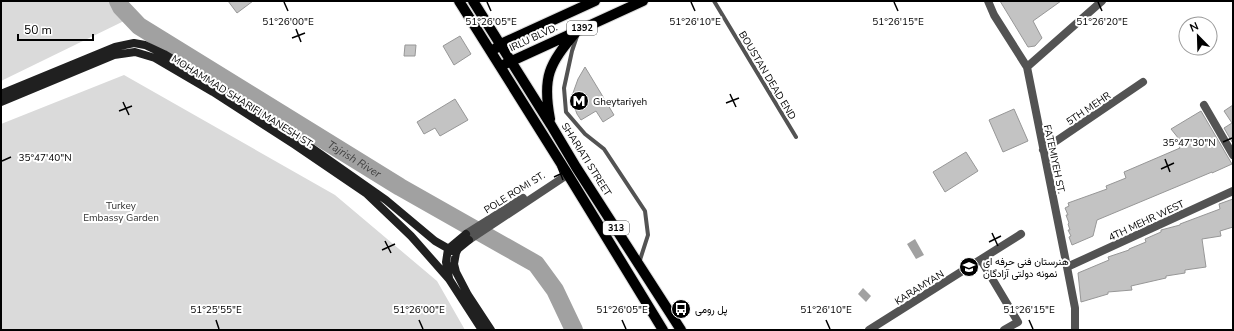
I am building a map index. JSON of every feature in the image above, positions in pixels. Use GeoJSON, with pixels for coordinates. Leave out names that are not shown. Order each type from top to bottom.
{"type":"FeatureCollection","features":[{"type":"Feature","properties":{"kind":"main road","name":"313"},"geometry":{"type":"LineString","coordinates":[[459,1],[663,330]]}},
{"type":"Feature","properties":{"kind":"main road","name":"SHARIATI STREET"},"geometry":{"type":"LineString","coordinates":[[473,1],[576,167],[681,330]]}},
{"type":"Feature","properties":{"kind":"main road","name":"IRLU BLVD."},"geometry":{"type":"LineString","coordinates":[[490,51],[595,1]]}},
{"type":"Feature","properties":{"kind":"main road","name":"IRLU BLVD."},"geometry":{"type":"LineString","coordinates":[[500,67],[579,29],[643,1]]}},
{"type":"Feature","properties":{"kind":"main road"},"geometry":{"type":"LineString","coordinates":[[551,125],[546,88],[548,77],[561,50],[579,29]]}},
{"type":"Feature","properties":{"kind":"street","name":"FATEMIYEH ST."},"geometry":{"type":"LineString","coordinates":[[988,1],[994,15],[1027,67],[1075,308],[1075,330]]}},
{"type":"Feature","properties":{"kind":"street"},"geometry":{"type":"LineString","coordinates":[[1027,67],[1102,1]]}},
{"type":"Feature","properties":{"kind":"street","name":"MOHAMMAD SHARIFI MANESH ST."},"geometry":{"type":"LineString","coordinates":[[1,94],[115,46],[134,43],[145,45],[164,54],[219,87],[299,139],[386,200],[435,241],[452,251]]}},
{"type":"Feature","properties":{"kind":"street","name":"MOHAMMAD SHARIFI MANESH ST."},"geometry":{"type":"LineString","coordinates":[[1,102],[114,55],[136,52],[155,58],[213,92],[367,194],[411,236],[449,279],[482,330]]}},
{"type":"Feature","properties":{"kind":"street","name":"5TH MEHR"},"geometry":{"type":"LineString","coordinates":[[1043,150],[1143,82]]}},
{"type":"Feature","properties":{"kind":"street"},"geometry":{"type":"LineString","coordinates":[[1204,105],[1233,155]]}},
{"type":"Feature","properties":{"kind":"street","name":"POLE ROMI ST."},"geometry":{"type":"LineString","coordinates":[[452,251],[467,237],[562,174],[567,173]]}},
{"type":"Feature","properties":{"kind":"street","name":"4TH MEHR WEST"},"geometry":{"type":"LineString","coordinates":[[1067,266],[1233,191]]}},
{"type":"Feature","properties":{"kind":"street","name":"KARAMYAN"},"geometry":{"type":"LineString","coordinates":[[873,329],[1022,234]]}},
{"type":"Feature","properties":{"kind":"street"},"geometry":{"type":"LineString","coordinates":[[452,251],[456,272],[468,295],[491,330]]}},
{"type":"Feature","properties":{"kind":"street"},"geometry":{"type":"LineString","coordinates":[[449,279],[446,262],[452,251]]}},
{"type":"Feature","properties":{"kind":"street"},"geometry":{"type":"LineString","coordinates":[[981,260],[1018,322],[1004,330]]}},
{"type":"Feature","properties":{"kind":"lane","name":"BOUSTAN DEAD END"},"geometry":{"type":"LineString","coordinates":[[714,1],[796,138]]}},
{"type":"Feature","properties":{"kind":"lane"},"geometry":{"type":"LineString","coordinates":[[579,29],[572,51],[564,88],[566,112],[585,134],[604,149],[645,211],[648,235],[639,264]]}},
{"type":"Feature","properties":{"kind":"green space"},"geometry":{"type":"Polygon","coordinates":[[[1,1],[110,1],[124,21],[1,81],[1,1]]]}},
{"type":"Feature","properties":{"kind":"green space","name":"Turkey Embassy Garden"},"geometry":{"type":"Polygon","coordinates":[[[124,75],[335,195],[437,281],[465,330],[1,330],[1,124],[124,75]]]}},
{"type":"Feature","properties":{"kind":"shaded area"},"geometry":{"type":"Polygon","coordinates":[[[915,239],[924,255],[916,259],[907,244],[915,239]]]}},
{"type":"Feature","properties":{"kind":"shaded area"},"geometry":{"type":"Polygon","coordinates":[[[863,288],[871,296],[866,302],[858,294],[863,288]]]}},
{"type":"Feature","properties":{"kind":"building"},"geometry":{"type":"Polygon","coordinates":[[[228,1],[253,1],[237,13],[228,1]]]}},
{"type":"Feature","properties":{"kind":"building"},"geometry":{"type":"Polygon","coordinates":[[[1000,1],[1061,1],[1033,21],[1042,38],[1035,46],[1028,47],[1000,1]]]}},
{"type":"Feature","properties":{"kind":"building"},"geometry":{"type":"Polygon","coordinates":[[[460,36],[471,54],[454,65],[443,46],[460,36]]]}},
{"type":"Feature","properties":{"kind":"building"},"geometry":{"type":"Polygon","coordinates":[[[405,45],[416,45],[415,56],[404,56],[405,45]]]}},
{"type":"Feature","properties":{"kind":"building","name":"Gheytariyeh"},"geometry":{"type":"Polygon","coordinates":[[[585,67],[614,115],[603,122],[596,111],[581,120],[574,106],[573,93],[578,79],[585,67]]]}},
{"type":"Feature","properties":{"kind":"building"},"geometry":{"type":"Polygon","coordinates":[[[455,99],[468,120],[440,136],[435,128],[424,134],[417,122],[455,99]]]}},
{"type":"Feature","properties":{"kind":"building"},"geometry":{"type":"Polygon","coordinates":[[[1233,105],[1232,142],[1224,128],[1232,123],[1224,111],[1233,105]]]}},
{"type":"Feature","properties":{"kind":"building"},"geometry":{"type":"Polygon","coordinates":[[[1014,109],[1028,141],[1003,152],[989,120],[1014,109]]]}},
{"type":"Feature","properties":{"kind":"building"},"geometry":{"type":"Polygon","coordinates":[[[1201,111],[1232,164],[1097,220],[1093,236],[1072,245],[1069,237],[1071,236],[1068,230],[1070,230],[1069,223],[1066,215],[1068,215],[1065,208],[1069,206],[1068,203],[1107,189],[1106,186],[1126,178],[1124,172],[1180,148],[1179,146],[1183,144],[1171,129],[1201,111]]]}},
{"type":"Feature","properties":{"kind":"building"},"geometry":{"type":"Polygon","coordinates":[[[966,152],[978,171],[945,192],[933,172],[966,152]]]}},
{"type":"Feature","properties":{"kind":"building"},"geometry":{"type":"Polygon","coordinates":[[[1233,199],[1233,227],[1220,231],[1221,236],[1202,239],[1206,267],[1185,270],[1185,273],[1166,276],[1166,278],[1131,286],[1132,290],[1108,292],[1108,294],[1081,302],[1078,273],[1109,260],[1108,257],[1146,242],[1145,239],[1161,232],[1161,230],[1180,225],[1220,209],[1219,204],[1233,199]]]}},
{"type":"Feature","properties":{"kind":"waterway","name":"Tajrish River"},"geometry":{"type":"LineString","coordinates":[[118,1],[121,7],[139,26],[400,187],[536,264],[555,290],[574,330]]}},
{"type":"Feature","properties":{"kind":"place","name":"Gheytariyeh"},"geometry":{"type":"Point","coordinates":[579,101]}},
{"type":"Feature","properties":{"kind":"place","name":"هنرستان فنی حرفه ای نمونه دولتی آزادگان"},"geometry":{"type":"Point","coordinates":[969,267]}},
{"type":"Feature","properties":{"kind":"place","name":"پل رومی"},"geometry":{"type":"Point","coordinates":[681,309]}}]}
